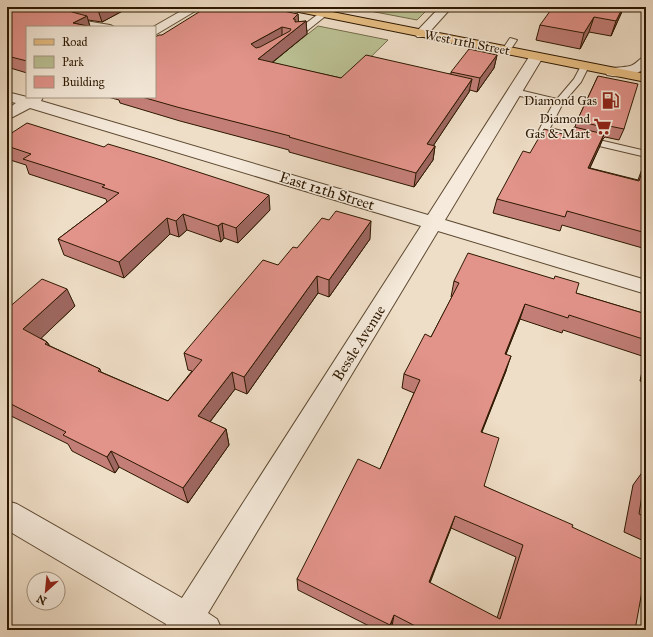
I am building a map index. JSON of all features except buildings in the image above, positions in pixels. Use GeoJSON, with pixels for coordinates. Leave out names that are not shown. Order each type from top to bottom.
{"type":"FeatureCollection","features":[{"type":"Feature","properties":{"kind":"main road","name":"West 11th Street"},"geometry":{"type":"LineString","coordinates":[[288,7],[421,34],[510,45],[536,56],[646,78]]}},
{"type":"Feature","properties":{"kind":"street"},"geometry":{"type":"LineString","coordinates":[[156,30],[196,7]]}},
{"type":"Feature","properties":{"kind":"street"},"geometry":{"type":"LineString","coordinates":[[421,34],[446,7]]}},
{"type":"Feature","properties":{"kind":"street","name":"Bessle Avenue"},"geometry":{"type":"LineString","coordinates":[[191,626],[536,56]]}},
{"type":"Feature","properties":{"kind":"street"},"geometry":{"type":"LineString","coordinates":[[612,72],[636,70],[646,60]]}},
{"type":"Feature","properties":{"kind":"street","name":"East 12th Street"},"geometry":{"type":"LineString","coordinates":[[7,96],[32,100],[646,287]]}},
{"type":"Feature","properties":{"kind":"street"},"geometry":{"type":"LineString","coordinates":[[7,115],[32,100]]}},
{"type":"Feature","properties":{"kind":"street"},"geometry":{"type":"LineString","coordinates":[[7,514],[191,626]]}},
{"type":"Feature","properties":{"kind":"lane"},"geometry":{"type":"LineString","coordinates":[[300,32],[324,14]]}},
{"type":"Feature","properties":{"kind":"lane"},"geometry":{"type":"LineString","coordinates":[[76,21],[104,26]]}},
{"type":"Feature","properties":{"kind":"lane"},"geometry":{"type":"LineString","coordinates":[[585,66],[578,80],[559,102],[544,130],[646,154]]}},
{"type":"Feature","properties":{"kind":"lane"},"geometry":{"type":"LineString","coordinates":[[515,92],[559,102]]}},
{"type":"Feature","properties":{"kind":"green space"},"geometry":{"type":"Polygon","coordinates":[[[349,7],[430,7],[417,20],[349,7]]]}},
{"type":"Feature","properties":{"kind":"green space"},"geometry":{"type":"Polygon","coordinates":[[[318,26],[388,40],[338,89],[261,71],[318,26]]]}},
{"type":"Feature","properties":{"kind":"place","name":"Diamond Gas"},"geometry":{"type":"Point","coordinates":[610,101]}},
{"type":"Feature","properties":{"kind":"place","name":"Diamond Gas & Mart"},"geometry":{"type":"Point","coordinates":[603,126]}}]}
